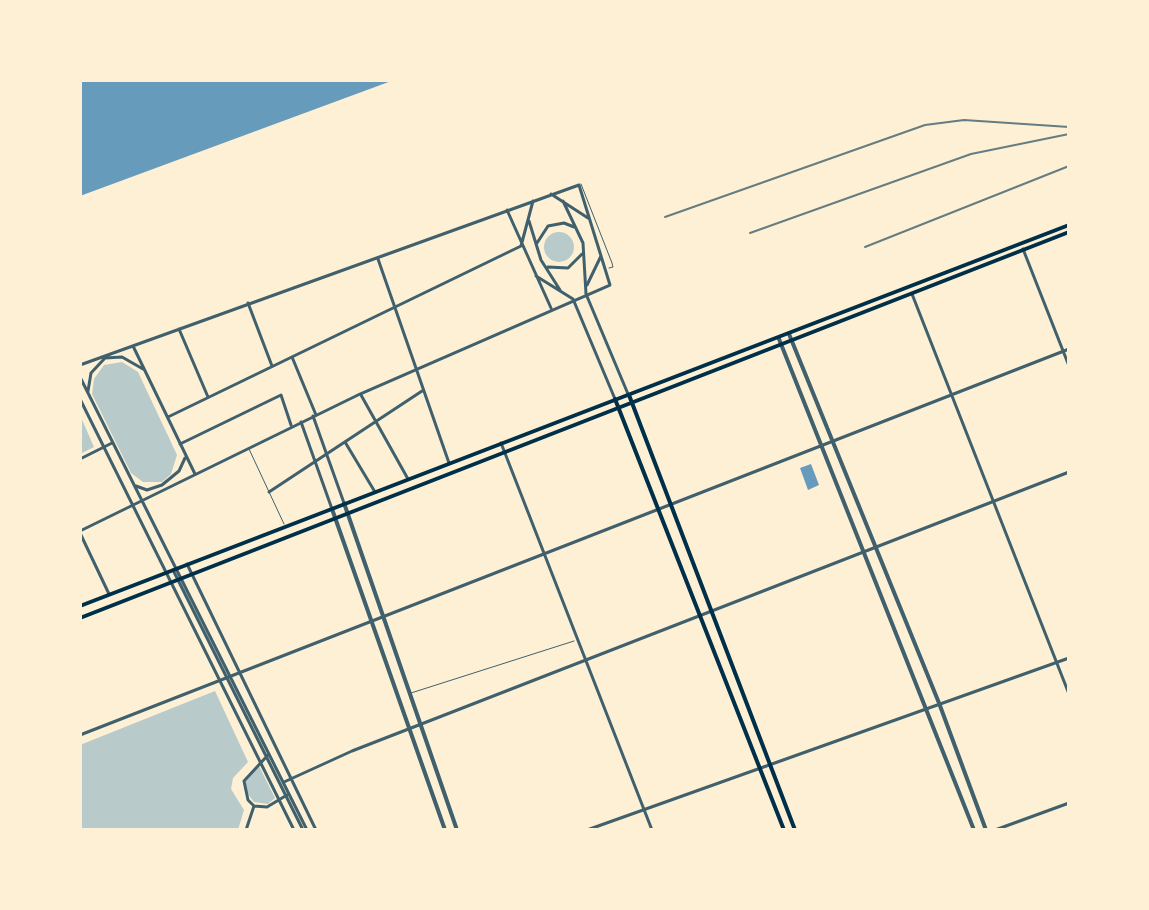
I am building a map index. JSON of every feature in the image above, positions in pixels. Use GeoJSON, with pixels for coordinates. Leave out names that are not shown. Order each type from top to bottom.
{"type":"FeatureCollection","features":[{"type":"Feature","properties":{"kind":"main road"},"geometry":{"type":"LineString","coordinates":[[80,606],[1069,225]]}},
{"type":"Feature","properties":{"kind":"main road"},"geometry":{"type":"LineString","coordinates":[[80,618],[1069,232]]}},
{"type":"Feature","properties":{"kind":"main road"},"geometry":{"type":"LineString","coordinates":[[628,394],[795,830]]}},
{"type":"Feature","properties":{"kind":"main road"},"geometry":{"type":"LineString","coordinates":[[615,399],[784,830]]}},
{"type":"Feature","properties":{"kind":"street"},"geometry":{"type":"LineString","coordinates":[[80,365],[579,185],[610,285],[551,308],[360,394],[80,532],[109,594]]}},
{"type":"Feature","properties":{"kind":"street"},"geometry":{"type":"LineString","coordinates":[[551,194],[590,221]]}},
{"type":"Feature","properties":{"kind":"street"},"geometry":{"type":"LineString","coordinates":[[521,246],[533,201]]}},
{"type":"Feature","properties":{"kind":"street"},"geometry":{"type":"LineString","coordinates":[[563,201],[584,251],[586,294],[628,394]]}},
{"type":"Feature","properties":{"kind":"street"},"geometry":{"type":"LineString","coordinates":[[507,210],[551,308]]}},
{"type":"Feature","properties":{"kind":"street"},"geometry":{"type":"LineString","coordinates":[[528,217],[536,247],[562,292]]}},
{"type":"Feature","properties":{"kind":"street"},"geometry":{"type":"LineString","coordinates":[[536,247],[541,232],[548,226],[564,223],[577,230]]}},
{"type":"Feature","properties":{"kind":"street"},"geometry":{"type":"LineString","coordinates":[[168,417],[521,246]]}},
{"type":"Feature","properties":{"kind":"street"},"geometry":{"type":"LineString","coordinates":[[1023,249],[1069,366]]}},
{"type":"Feature","properties":{"kind":"street"},"geometry":{"type":"LineString","coordinates":[[545,266],[568,268],[584,251]]}},
{"type":"Feature","properties":{"kind":"street"},"geometry":{"type":"LineString","coordinates":[[587,285],[601,256]]}},
{"type":"Feature","properties":{"kind":"street"},"geometry":{"type":"LineString","coordinates":[[378,259],[449,463]]}},
{"type":"Feature","properties":{"kind":"street"},"geometry":{"type":"LineString","coordinates":[[536,276],[573,299],[615,399]]}},
{"type":"Feature","properties":{"kind":"street"},"geometry":{"type":"LineString","coordinates":[[912,294],[1069,694]]}},
{"type":"Feature","properties":{"kind":"street"},"geometry":{"type":"LineString","coordinates":[[248,303],[272,366]]}},
{"type":"Feature","properties":{"kind":"street"},"geometry":{"type":"LineString","coordinates":[[179,329],[208,397]]}},
{"type":"Feature","properties":{"kind":"street"},"geometry":{"type":"LineString","coordinates":[[789,334],[939,703],[986,830]]}},
{"type":"Feature","properties":{"kind":"street"},"geometry":{"type":"LineString","coordinates":[[779,339],[974,830]]}},
{"type":"Feature","properties":{"kind":"street"},"geometry":{"type":"LineString","coordinates":[[133,346],[195,474]]}},
{"type":"Feature","properties":{"kind":"street"},"geometry":{"type":"LineString","coordinates":[[80,735],[1069,349]]}},
{"type":"Feature","properties":{"kind":"street"},"geometry":{"type":"LineString","coordinates":[[292,357],[457,830]]}},
{"type":"Feature","properties":{"kind":"street"},"geometry":{"type":"LineString","coordinates":[[90,398],[91,373],[105,358],[130,359],[146,371]]}},
{"type":"Feature","properties":{"kind":"street"},"geometry":{"type":"LineString","coordinates":[[80,377],[305,830]]}},
{"type":"Feature","properties":{"kind":"street"},"geometry":{"type":"LineString","coordinates":[[269,492],[422,391]]}},
{"type":"Feature","properties":{"kind":"street"},"geometry":{"type":"LineString","coordinates":[[360,394],[408,479]]}},
{"type":"Feature","properties":{"kind":"street"},"geometry":{"type":"LineString","coordinates":[[180,444],[281,395],[292,427]]}},
{"type":"Feature","properties":{"kind":"street"},"geometry":{"type":"LineString","coordinates":[[80,399],[294,830]]}},
{"type":"Feature","properties":{"kind":"street"},"geometry":{"type":"LineString","coordinates":[[301,422],[445,830]]}},
{"type":"Feature","properties":{"kind":"street"},"geometry":{"type":"LineString","coordinates":[[345,442],[375,492]]}},
{"type":"Feature","properties":{"kind":"street"},"geometry":{"type":"LineString","coordinates":[[80,459],[113,443]]}},
{"type":"Feature","properties":{"kind":"street"},"geometry":{"type":"LineString","coordinates":[[501,443],[652,830]]}},
{"type":"Feature","properties":{"kind":"street"},"geometry":{"type":"LineString","coordinates":[[133,484],[147,490],[162,485],[179,471],[186,455]]}},
{"type":"Feature","properties":{"kind":"street"},"geometry":{"type":"LineString","coordinates":[[284,782],[409,729],[1069,472]]}},
{"type":"Feature","properties":{"kind":"street"},"geometry":{"type":"LineString","coordinates":[[187,564],[237,673],[316,830]]}},
{"type":"Feature","properties":{"kind":"street"},"geometry":{"type":"LineString","coordinates":[[587,830],[926,706],[1069,658]]}},
{"type":"Feature","properties":{"kind":"street"},"geometry":{"type":"LineString","coordinates":[[268,755],[244,781],[248,800],[254,806],[267,807],[288,794]]}},
{"type":"Feature","properties":{"kind":"street"},"geometry":{"type":"LineString","coordinates":[[268,755],[288,794]]}},
{"type":"Feature","properties":{"kind":"street"},"geometry":{"type":"LineString","coordinates":[[995,830],[1069,803]]}},
{"type":"Feature","properties":{"kind":"street"},"geometry":{"type":"LineString","coordinates":[[246,830],[254,806]]}},
{"type":"Feature","properties":{"kind":"lane"},"geometry":{"type":"LineString","coordinates":[[579,185],[583,183],[612,263],[613,267],[605,268]]}},
{"type":"Feature","properties":{"kind":"lane"},"geometry":{"type":"LineString","coordinates":[[249,448],[285,526]]}},
{"type":"Feature","properties":{"kind":"lane"},"geometry":{"type":"LineString","coordinates":[[409,693],[577,640]]}},
{"type":"Feature","properties":{"kind":"shaded area"},"geometry":{"type":"Polygon","coordinates":[[[559,232],[570,236],[574,247],[570,258],[559,262],[548,258],[544,247],[548,236],[559,232]]]}},
{"type":"Feature","properties":{"kind":"shaded area"},"geometry":{"type":"Polygon","coordinates":[[[122,362],[138,372],[177,455],[171,474],[162,482],[143,482],[131,473],[92,394],[94,379],[104,365],[122,362]]]}},
{"type":"Feature","properties":{"kind":"shaded area"},"geometry":{"type":"Polygon","coordinates":[[[80,415],[94,447],[80,454],[80,415]]]}},
{"type":"Feature","properties":{"kind":"shaded area"},"geometry":{"type":"Polygon","coordinates":[[[215,691],[248,762],[233,778],[231,789],[244,810],[238,830],[80,830],[80,745],[215,691]]]}},
{"type":"Feature","properties":{"kind":"shaded area"},"geometry":{"type":"Polygon","coordinates":[[[259,766],[275,798],[268,804],[254,802],[244,789],[246,778],[259,766]]]}},
{"type":"Feature","properties":{"kind":"water"},"geometry":{"type":"Polygon","coordinates":[[[80,80],[394,80],[80,196],[80,80]]]}},
{"type":"Feature","properties":{"kind":"water"},"geometry":{"type":"Polygon","coordinates":[[[811,464],[819,485],[808,490],[800,468],[811,464]]]}},
{"type":"Feature","properties":{"kind":"railway"},"geometry":{"type":"LineString","coordinates":[[665,217],[925,125],[964,120],[1069,127]]}},
{"type":"Feature","properties":{"kind":"railway"},"geometry":{"type":"LineString","coordinates":[[750,233],[971,154],[1069,134]]}},
{"type":"Feature","properties":{"kind":"railway"},"geometry":{"type":"LineString","coordinates":[[865,247],[1069,166]]}}]}
